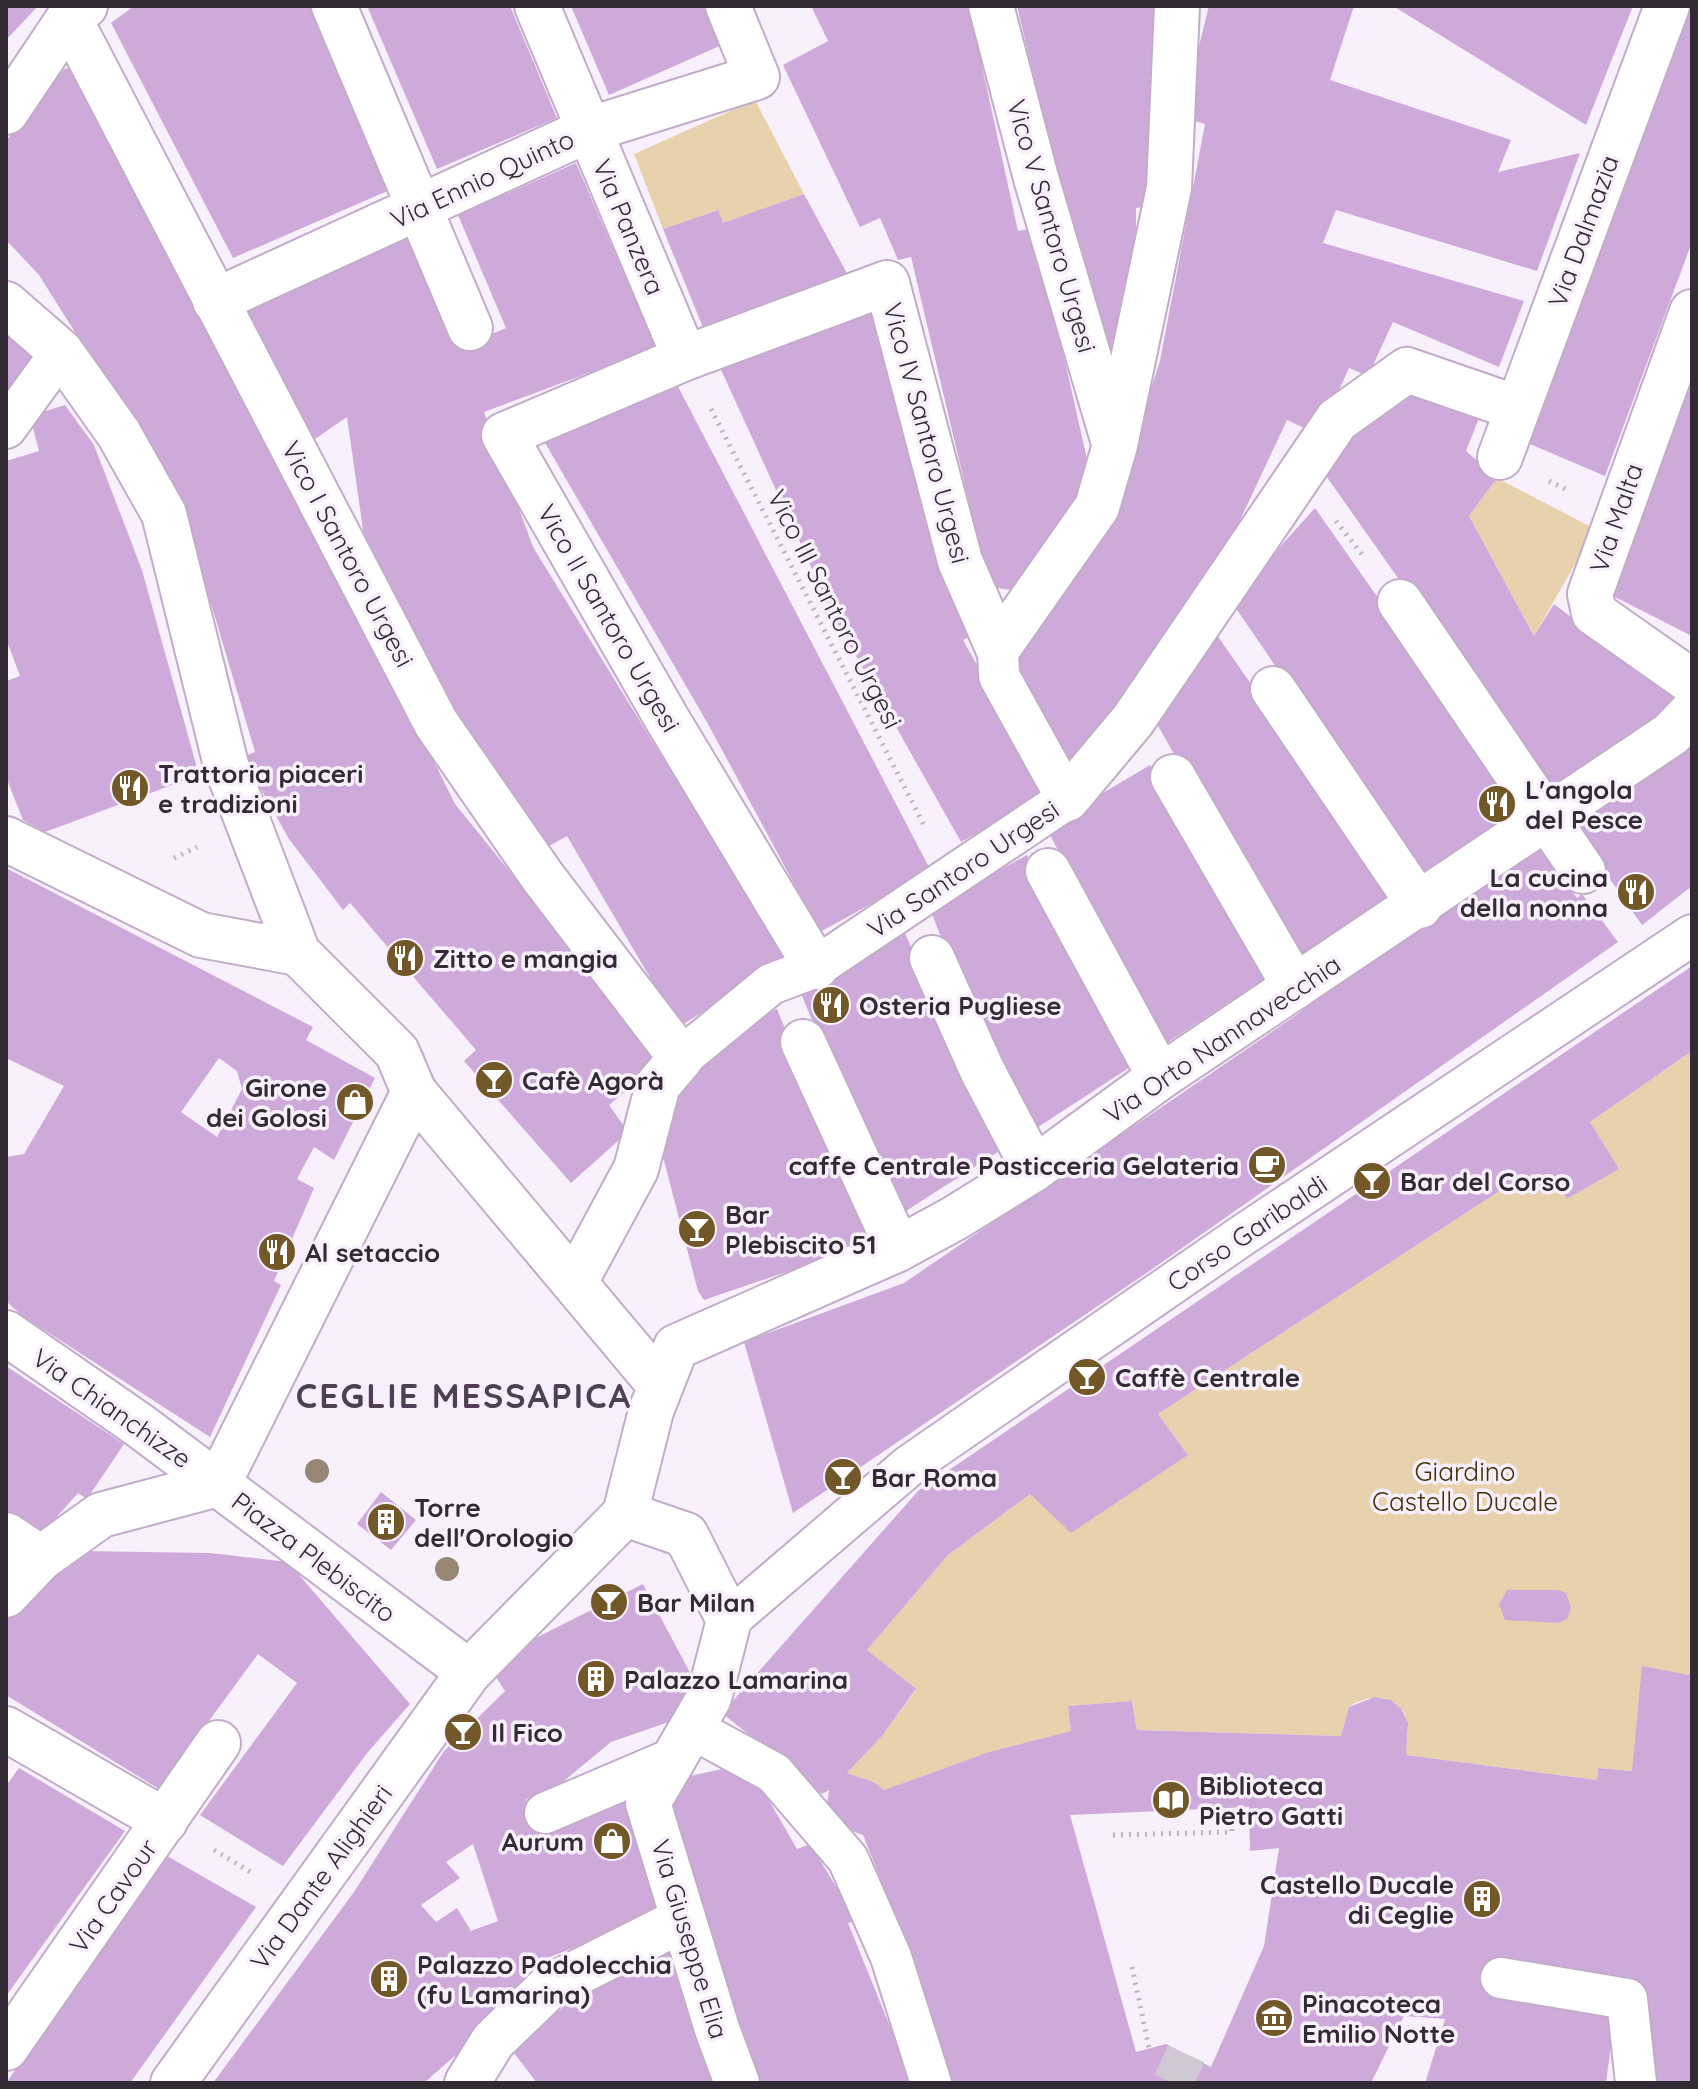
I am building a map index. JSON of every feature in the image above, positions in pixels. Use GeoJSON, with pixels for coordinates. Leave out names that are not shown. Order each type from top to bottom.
{"type":"FeatureCollection","features":[{"type":"Feature","properties":{"kind":"street"},"geometry":{"type":"LineString","coordinates":[[334,6],[422,207],[470,328]]}},
{"type":"Feature","properties":{"kind":"street","name":"Via Panzera"},"geometry":{"type":"LineString","coordinates":[[537,6],[685,358]]}},
{"type":"Feature","properties":{"kind":"street","name":"Via Ennio Quinto"},"geometry":{"type":"LineString","coordinates":[[215,301],[588,130],[757,77],[728,6]]}},
{"type":"Feature","properties":{"kind":"street","name":"Vico V Santoro Urgesi"},"geometry":{"type":"LineString","coordinates":[[991,6],[1040,192],[1115,445]]}},
{"type":"Feature","properties":{"kind":"street"},"geometry":{"type":"LineString","coordinates":[[998,648],[1097,507],[1115,445],[1169,188],[1177,6]]}},
{"type":"Feature","properties":{"kind":"street","name":"Via Dalmazia"},"geometry":{"type":"LineString","coordinates":[[1500,457],[1667,6]]}},
{"type":"Feature","properties":{"kind":"street"},"geometry":{"type":"LineString","coordinates":[[6,112],[77,12]]}},
{"type":"Feature","properties":{"kind":"street","name":"Vico I Santoro Urgesi"},"geometry":{"type":"LineString","coordinates":[[77,12],[215,301],[436,723],[542,876],[681,1058]]}},
{"type":"Feature","properties":{"kind":"street","name":"Vico IV Santoro Urgesi"},"geometry":{"type":"LineString","coordinates":[[685,358],[887,283],[960,561],[998,648]]}},
{"type":"Feature","properties":{"kind":"street"},"geometry":{"type":"LineString","coordinates":[[6,304],[61,352],[119,434],[164,514],[226,765],[298,953],[397,1052],[414,1092],[659,1384],[625,1514],[469,1672]]}},
{"type":"Feature","properties":{"kind":"street","name":"Via Malta"},"geometry":{"type":"LineString","coordinates":[[1692,312],[1616,515],[1590,594],[1594,613],[1692,682]]}},
{"type":"Feature","properties":{"kind":"street"},"geometry":{"type":"LineString","coordinates":[[6,428],[61,352]]}},
{"type":"Feature","properties":{"kind":"street","name":"Vico II Santoro Urgesi"},"geometry":{"type":"LineString","coordinates":[[685,358],[504,435],[667,719],[816,967]]}},
{"type":"Feature","properties":{"kind":"street"},"geometry":{"type":"LineString","coordinates":[[1067,799],[1133,720],[1302,477],[1337,420],[1407,370],[1517,408]]}},
{"type":"Feature","properties":{"kind":"street"},"geometry":{"type":"LineString","coordinates":[[1400,602],[1583,871]]}},
{"type":"Feature","properties":{"kind":"street","name":"Via Santoro Urgesi"},"geometry":{"type":"LineString","coordinates":[[575,1282],[636,1169],[658,1085],[681,1058],[771,984],[816,967],[1067,799],[999,676],[998,648]]}},
{"type":"Feature","properties":{"kind":"street"},"geometry":{"type":"LineString","coordinates":[[1273,689],[1420,906]]}},
{"type":"Feature","properties":{"kind":"street","name":"Via Orto Nannavecchia"},"geometry":{"type":"LineString","coordinates":[[659,1384],[676,1347],[726,1322],[898,1249],[1034,1169],[1160,1077],[1420,906],[1671,734],[1692,712]]}},
{"type":"Feature","properties":{"kind":"street"},"geometry":{"type":"LineString","coordinates":[[1173,777],[1295,987]]}},
{"type":"Feature","properties":{"kind":"street"},"geometry":{"type":"LineString","coordinates":[[6,839],[201,935],[298,953]]}},
{"type":"Feature","properties":{"kind":"street"},"geometry":{"type":"LineString","coordinates":[[1048,871],[1160,1077]]}},
{"type":"Feature","properties":{"kind":"street","name":"Corso Garibaldi"},"geometry":{"type":"LineString","coordinates":[[729,1620],[923,1456],[1240,1237],[1692,935]]}},
{"type":"Feature","properties":{"kind":"street"},"geometry":{"type":"LineString","coordinates":[[932,958],[982,1070],[1034,1169]]}},
{"type":"Feature","properties":{"kind":"street"},"geometry":{"type":"LineString","coordinates":[[803,1042],[898,1249]]}},
{"type":"Feature","properties":{"kind":"street","name":"Piazza Plebiscito"},"geometry":{"type":"LineString","coordinates":[[414,1092],[218,1484],[469,1672]]}},
{"type":"Feature","properties":{"kind":"street","name":"Via Chianchizze"},"geometry":{"type":"LineString","coordinates":[[6,1333],[218,1484]]}},
{"type":"Feature","properties":{"kind":"street"},"geometry":{"type":"LineString","coordinates":[[6,1595],[24,1546],[101,1515],[218,1484]]}},
{"type":"Feature","properties":{"kind":"street"},"geometry":{"type":"LineString","coordinates":[[625,1514],[686,1535],[729,1620]]}},
{"type":"Feature","properties":{"kind":"street","name":"Via Giuseppe Elia"},"geometry":{"type":"LineString","coordinates":[[729,1620],[709,1698],[648,1803],[682,1920],[737,2083]]}},
{"type":"Feature","properties":{"kind":"street","name":"Via Dante Alighieri"},"geometry":{"type":"LineString","coordinates":[[173,2083],[469,1672]]}},
{"type":"Feature","properties":{"kind":"street"},"geometry":{"type":"LineString","coordinates":[[6,1729],[165,1821]]}},
{"type":"Feature","properties":{"kind":"street","name":"Via Cavour"},"geometry":{"type":"LineString","coordinates":[[6,2048],[218,1743]]}},
{"type":"Feature","properties":{"kind":"street"},"geometry":{"type":"LineString","coordinates":[[545,1813],[682,1744],[774,1773],[848,1859],[891,1957],[931,2083]]}},
{"type":"Feature","properties":{"kind":"street"},"geometry":{"type":"LineString","coordinates":[[467,2083],[493,2041],[549,1987],[682,1920]]}},
{"type":"Feature","properties":{"kind":"street"},"geometry":{"type":"LineString","coordinates":[[1501,1978],[1627,1999],[1636,2083]]}},
{"type":"Feature","properties":{"kind":"path","name":"Vico III Santoro Urgesi"},"geometry":{"type":"LineString","coordinates":[[685,358],[951,878]]}},
{"type":"Feature","properties":{"kind":"path"},"geometry":{"type":"LineString","coordinates":[[1500,457],[1616,515]]}},
{"type":"Feature","properties":{"kind":"path"},"geometry":{"type":"LineString","coordinates":[[1302,477],[1400,602]]}},
{"type":"Feature","properties":{"kind":"path"},"geometry":{"type":"LineString","coordinates":[[170,860],[205,843]]}},
{"type":"Feature","properties":{"kind":"path"},"geometry":{"type":"LineString","coordinates":[[1113,1835],[1232,1832],[1232,1808]]}},
{"type":"Feature","properties":{"kind":"path"},"geometry":{"type":"LineString","coordinates":[[165,1821],[303,1903]]}},
{"type":"Feature","properties":{"kind":"path"},"geometry":{"type":"LineString","coordinates":[[1132,1967],[1149,2048]]}},
{"type":"Feature","properties":{"kind":"green space"},"geometry":{"type":"Polygon","coordinates":[[[755,100],[804,194],[723,223],[717,210],[663,229],[634,154],[755,100]]]}},
{"type":"Feature","properties":{"kind":"green space"},"geometry":{"type":"Polygon","coordinates":[[[1497,478],[1595,529],[1534,636],[1469,516],[1497,478]]]}},
{"type":"Feature","properties":{"kind":"green space","name":"Giardino Castello Ducale"},"geometry":{"type":"Polygon","coordinates":[[[1692,1051],[1692,1655],[1689,1675],[1632,1771],[1598,1768],[1597,1780],[1406,1755],[1408,1726],[1404,1712],[1391,1701],[1375,1698],[1349,1707],[1341,1736],[1137,1730],[1132,1701],[1069,1706],[1071,1731],[989,1752],[884,1790],[874,1782],[847,1773],[882,1736],[916,1690],[867,1650],[948,1555],[1030,1494],[1072,1532],[1188,1455],[1158,1414],[1521,1177],[1534,1195],[1554,1180],[1567,1199],[1618,1169],[1590,1122],[1692,1051]]]}},
{"type":"Feature","properties":{"kind":"building"},"geometry":{"type":"Polygon","coordinates":[[[6,6],[38,6],[6,40],[6,6]]]}},
{"type":"Feature","properties":{"kind":"building"},"geometry":{"type":"Polygon","coordinates":[[[134,6],[312,6],[392,189],[233,258],[111,23],[134,6]]]}},
{"type":"Feature","properties":{"kind":"building"},"geometry":{"type":"Polygon","coordinates":[[[367,6],[510,6],[557,118],[437,169],[367,6]]]}},
{"type":"Feature","properties":{"kind":"building"},"geometry":{"type":"Polygon","coordinates":[[[571,6],[708,6],[724,44],[609,95],[571,6]]]}},
{"type":"Feature","properties":{"kind":"building"},"geometry":{"type":"Polygon","coordinates":[[[811,6],[969,6],[1018,231],[1035,228],[1091,477],[1020,591],[989,587],[911,257],[898,260],[880,218],[860,227],[783,65],[828,41],[811,6]]]}},
{"type":"Feature","properties":{"kind":"building"},"geometry":{"type":"Polygon","coordinates":[[[1017,6],[1158,6],[1156,204],[1136,208],[1136,253],[1113,376],[1059,184],[1017,6]]]}},
{"type":"Feature","properties":{"kind":"building"},"geometry":{"type":"Polygon","coordinates":[[[1209,6],[1354,6],[1330,80],[1511,140],[1498,172],[1580,153],[1537,271],[1336,210],[1323,243],[1524,301],[1499,367],[1393,322],[1368,376],[1349,368],[1319,435],[1287,420],[1213,578],[1078,775],[1007,665],[1111,512],[1160,361],[1205,124],[1189,119],[1198,50],[1209,6]]]}},
{"type":"Feature","properties":{"kind":"building"},"geometry":{"type":"Polygon","coordinates":[[[1393,6],[1633,6],[1586,125],[1393,6]]]}},
{"type":"Feature","properties":{"kind":"building"},"geometry":{"type":"Polygon","coordinates":[[[1689,6],[1692,6],[1692,242],[1605,476],[1523,441],[1689,6]]]}},
{"type":"Feature","properties":{"kind":"building"},"geometry":{"type":"Polygon","coordinates":[[[73,67],[346,584],[455,804],[663,1060],[609,1105],[628,1132],[571,1183],[464,1061],[476,1050],[350,903],[343,910],[289,839],[243,757],[255,752],[180,499],[39,275],[6,240],[6,141],[64,69],[73,67]]]}},
{"type":"Feature","properties":{"kind":"building"},"geometry":{"type":"Polygon","coordinates":[[[576,163],[656,348],[484,412],[533,547],[786,959],[679,1027],[567,836],[540,851],[461,726],[377,573],[364,537],[347,417],[315,439],[244,311],[413,236],[461,347],[506,328],[458,215],[576,163]]]}},
{"type":"Feature","properties":{"kind":"building"},"geometry":{"type":"Polygon","coordinates":[[[804,194],[849,277],[704,330],[663,229],[718,210],[723,223],[804,194]]]}},
{"type":"Feature","properties":{"kind":"building"},"geometry":{"type":"Polygon","coordinates":[[[875,308],[976,634],[963,640],[1049,793],[961,842],[834,617],[717,361],[875,308]]]}},
{"type":"Feature","properties":{"kind":"building"},"geometry":{"type":"Polygon","coordinates":[[[6,333],[40,357],[6,403],[6,333]]]}},
{"type":"Feature","properties":{"kind":"building"},"geometry":{"type":"Polygon","coordinates":[[[673,377],[931,871],[820,932],[708,724],[537,429],[673,377]]]}},
{"type":"Feature","properties":{"kind":"building"},"geometry":{"type":"Polygon","coordinates":[[[1692,382],[1692,636],[1611,595],[1692,382]]]}},
{"type":"Feature","properties":{"kind":"building"},"geometry":{"type":"Polygon","coordinates":[[[1420,390],[1481,413],[1466,451],[1497,478],[1469,516],[1534,636],[1554,604],[1680,700],[1550,794],[1317,463],[1420,390]]]}},
{"type":"Feature","properties":{"kind":"building"},"geometry":{"type":"Polygon","coordinates":[[[65,405],[94,445],[142,570],[199,775],[45,832],[23,820],[6,777],[6,681],[20,676],[6,639],[6,461],[39,451],[30,416],[65,405]]]}},
{"type":"Feature","properties":{"kind":"building"},"geometry":{"type":"Polygon","coordinates":[[[1315,508],[1526,809],[1420,878],[1231,601],[1315,508]]]}},
{"type":"Feature","properties":{"kind":"building"},"geometry":{"type":"Polygon","coordinates":[[[1212,628],[1397,894],[1292,962],[1153,717],[1212,628]]]}},
{"type":"Feature","properties":{"kind":"building"},"geometry":{"type":"Polygon","coordinates":[[[1692,729],[1692,886],[1642,925],[1566,816],[1692,729]]]}},
{"type":"Feature","properties":{"kind":"building"},"geometry":{"type":"Polygon","coordinates":[[[1150,765],[1272,974],[1159,1048],[1046,827],[1150,765]]]}},
{"type":"Feature","properties":{"kind":"building"},"geometry":{"type":"Polygon","coordinates":[[[1536,840],[1577,898],[1582,894],[1618,942],[1148,1272],[793,1513],[744,1342],[904,1283],[1295,1016],[1536,840]]]}},
{"type":"Feature","properties":{"kind":"building"},"geometry":{"type":"Polygon","coordinates":[[[1027,855],[1138,1062],[1032,1131],[976,1027],[930,909],[1027,855]]]}},
{"type":"Feature","properties":{"kind":"building"},"geometry":{"type":"Polygon","coordinates":[[[6,868],[313,1027],[306,1040],[375,1078],[334,1160],[314,1147],[297,1179],[314,1188],[274,1281],[281,1285],[210,1437],[21,1315],[6,1301],[6,1157],[24,1154],[64,1086],[6,1058],[6,868]],[[219,1058],[181,1112],[217,1137],[242,1089],[237,1071],[219,1058]]]}},
{"type":"Feature","properties":{"kind":"building"},"geometry":{"type":"Polygon","coordinates":[[[901,924],[1001,1150],[895,1218],[797,984],[901,924]]]}},
{"type":"Feature","properties":{"kind":"building"},"geometry":{"type":"Polygon","coordinates":[[[1692,966],[1692,1051],[1590,1122],[1619,1169],[1567,1199],[1554,1180],[1534,1196],[1521,1177],[1158,1414],[1188,1455],[1071,1533],[1030,1494],[948,1555],[867,1650],[916,1689],[882,1736],[847,1773],[874,1782],[884,1790],[989,1752],[1071,1731],[1068,1706],[1132,1701],[1137,1730],[1341,1736],[1349,1707],[1375,1697],[1391,1700],[1401,1708],[1408,1723],[1406,1755],[1597,1780],[1598,1768],[1632,1771],[1642,1666],[1689,1675],[1692,1665],[1692,2083],[1645,2083],[1616,2006],[1606,2083],[1425,2083],[1445,2019],[1404,2016],[1371,2083],[949,2083],[913,1961],[863,1835],[841,1827],[827,1805],[829,1790],[822,1794],[722,1713],[918,1491],[1692,966]],[[1249,1807],[1070,1815],[1136,2052],[1166,2044],[1211,2067],[1264,1946],[1279,1848],[1250,1851],[1249,1807]]]}},
{"type":"Feature","properties":{"kind":"building"},"geometry":{"type":"Polygon","coordinates":[[[777,1009],[870,1235],[792,1270],[704,1300],[698,1291],[657,1134],[663,1100],[722,1035],[777,1009]]]}},
{"type":"Feature","properties":{"kind":"building"},"geometry":{"type":"Polygon","coordinates":[[[6,1366],[124,1444],[87,1499],[78,1493],[40,1536],[6,1513],[6,1366]]]}},
{"type":"Feature","properties":{"kind":"building","name":"Torre dell'Orologio"},"geometry":{"type":"Polygon","coordinates":[[[381,1492],[416,1520],[391,1550],[357,1524],[381,1492]]]}},
{"type":"Feature","properties":{"kind":"building"},"geometry":{"type":"Polygon","coordinates":[[[80,1551],[210,1553],[288,1562],[410,1704],[368,1752],[283,1866],[200,1815],[297,1683],[258,1654],[159,1789],[6,1695],[6,1612],[80,1551]]]}},
{"type":"Feature","properties":{"kind":"building"},"geometry":{"type":"Polygon","coordinates":[[[643,1584],[696,1684],[683,1717],[611,1742],[564,1781],[526,1800],[536,1832],[626,1795],[660,1914],[519,1969],[530,1990],[424,2083],[213,2083],[354,1892],[444,1751],[505,1691],[494,1674],[508,1652],[643,1584]],[[473,1844],[446,1862],[460,1878],[421,1905],[436,1922],[457,1908],[471,1931],[498,1921],[473,1844]]]}},
{"type":"Feature","properties":{"kind":"building"},"geometry":{"type":"Polygon","coordinates":[[[1507,1590],[1558,1590],[1566,1593],[1571,1608],[1567,1619],[1558,1623],[1505,1620],[1499,1604],[1507,1590]]]}},
{"type":"Feature","properties":{"kind":"building"},"geometry":{"type":"Polygon","coordinates":[[[737,1766],[752,1771],[797,1849],[810,1844],[857,1921],[848,1923],[913,2083],[756,2083],[701,1940],[671,1802],[680,1778],[737,1766]]]}},
{"type":"Feature","properties":{"kind":"building"},"geometry":{"type":"Polygon","coordinates":[[[19,1768],[125,1831],[6,1996],[6,1786],[19,1768]]]}},
{"type":"Feature","properties":{"kind":"building"},"geometry":{"type":"Polygon","coordinates":[[[167,1856],[256,1907],[130,2083],[6,2083],[167,1856]]]}},
{"type":"Feature","properties":{"kind":"building"},"geometry":{"type":"Polygon","coordinates":[[[666,1937],[713,2083],[537,2083],[507,2044],[562,2009],[553,1995],[666,1937]]]}},
{"type":"Feature","properties":{"kind":"tunnel"},"geometry":{"type":"LineString","coordinates":[[1173,2083],[1186,2054]]}},
{"type":"Feature","properties":{"kind":"place","name":"Trattoria piaceri e tradizioni"},"geometry":{"type":"Point","coordinates":[130,788]}},
{"type":"Feature","properties":{"kind":"place","name":"L'angola del Pesce"},"geometry":{"type":"Point","coordinates":[1497,804]}},
{"type":"Feature","properties":{"kind":"place","name":"La cucina della nonna"},"geometry":{"type":"Point","coordinates":[1636,892]}},
{"type":"Feature","properties":{"kind":"place","name":"Zitto e mangia"},"geometry":{"type":"Point","coordinates":[405,958]}},
{"type":"Feature","properties":{"kind":"place","name":"Osteria Pugliese"},"geometry":{"type":"Point","coordinates":[831,1005]}},
{"type":"Feature","properties":{"kind":"place","name":"Cafè Agorà"},"geometry":{"type":"Point","coordinates":[494,1080]}},
{"type":"Feature","properties":{"kind":"place","name":"Girone dei Golosi"},"geometry":{"type":"Point","coordinates":[355,1102]}},
{"type":"Feature","properties":{"kind":"place","name":"caffe Centrale Pasticceria Gelateria"},"geometry":{"type":"Point","coordinates":[1267,1165]}},
{"type":"Feature","properties":{"kind":"place","name":"Bar del Corso"},"geometry":{"type":"Point","coordinates":[1372,1181]}},
{"type":"Feature","properties":{"kind":"place","name":"Bar Plebiscito 51"},"geometry":{"type":"Point","coordinates":[697,1229]}},
{"type":"Feature","properties":{"kind":"place","name":"Al setaccio"},"geometry":{"type":"Point","coordinates":[277,1252]}},
{"type":"Feature","properties":{"kind":"place","name":"Caffè Centrale"},"geometry":{"type":"Point","coordinates":[1087,1377]}},
{"type":"Feature","properties":{"kind":"place","name":"Bar Roma"},"geometry":{"type":"Point","coordinates":[843,1477]}},
{"type":"Feature","properties":{"kind":"place","name":"Torre dell'Orologio"},"geometry":{"type":"Point","coordinates":[386,1522]}},
{"type":"Feature","properties":{"kind":"place","name":"Bar Milan"},"geometry":{"type":"Point","coordinates":[609,1602]}},
{"type":"Feature","properties":{"kind":"place","name":"Palazzo Lamarina"},"geometry":{"type":"Point","coordinates":[596,1679]}},
{"type":"Feature","properties":{"kind":"place","name":"Il Fico"},"geometry":{"type":"Point","coordinates":[463,1732]}},
{"type":"Feature","properties":{"kind":"place","name":"Biblioteca Pietro Gatti"},"geometry":{"type":"Point","coordinates":[1171,1800]}},
{"type":"Feature","properties":{"kind":"place","name":"Aurum"},"geometry":{"type":"Point","coordinates":[612,1841]}},
{"type":"Feature","properties":{"kind":"place","name":"Castello Ducale di Ceglie"},"geometry":{"type":"Point","coordinates":[1482,1899]}},
{"type":"Feature","properties":{"kind":"place","name":"Palazzo Padolecchia (fu Lamarina)"},"geometry":{"type":"Point","coordinates":[389,1979]}},
{"type":"Feature","properties":{"kind":"place","name":"Pinacoteca Emilio Notte"},"geometry":{"type":"Point","coordinates":[1274,2018]}},
{"type":"Feature","properties":{"kind":"district","name":"CEGLIE MESSAPICA"},"geometry":{"type":"Point","coordinates":[464,1395]}}]}
